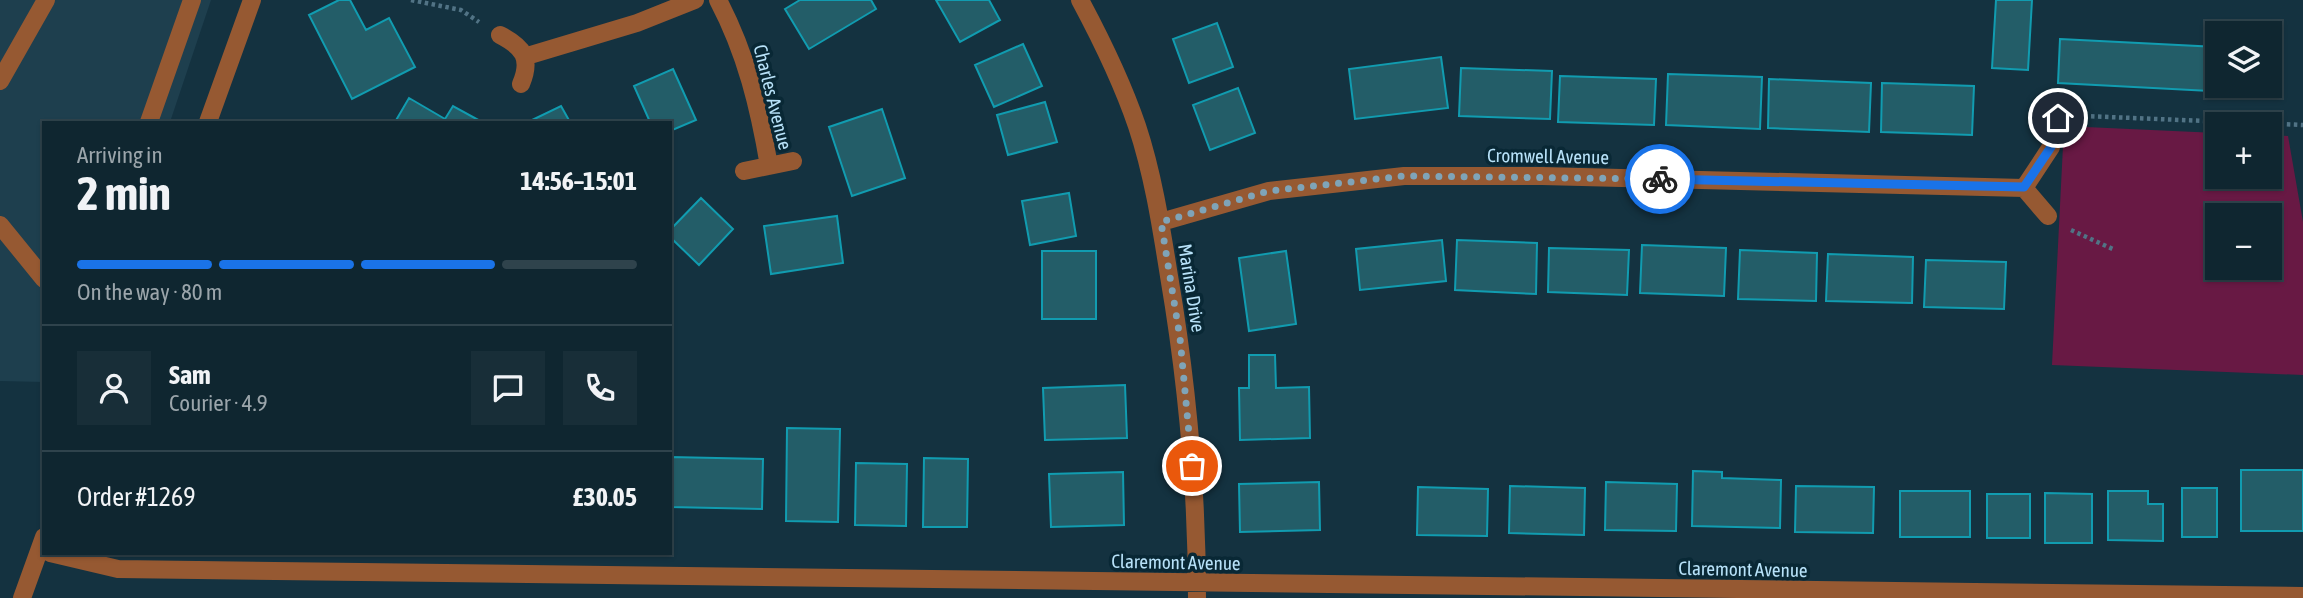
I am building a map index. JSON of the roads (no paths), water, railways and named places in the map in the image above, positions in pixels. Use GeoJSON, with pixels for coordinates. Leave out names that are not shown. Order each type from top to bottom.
{"type":"FeatureCollection","features":[{"type":"Feature","properties":{"kind":"street"},"geometry":{"type":"LineString","coordinates":[[0,81],[46,0]]}},
{"type":"Feature","properties":{"kind":"street"},"geometry":{"type":"LineString","coordinates":[[149,121],[192,0]]}},
{"type":"Feature","properties":{"kind":"street"},"geometry":{"type":"LineString","coordinates":[[208,121],[252,0]]}},
{"type":"Feature","properties":{"kind":"street"},"geometry":{"type":"LineString","coordinates":[[527,56],[637,23],[695,0]]}},
{"type":"Feature","properties":{"kind":"street","name":"Charles Avenue"},"geometry":{"type":"LineString","coordinates":[[718,0],[734,30],[750,75],[769,166]]}},
{"type":"Feature","properties":{"kind":"street","name":"Marina Drive"},"geometry":{"type":"LineString","coordinates":[[1080,0],[1108,52],[1138,128],[1161,222],[1182,364],[1192,466],[1197,590]]}},
{"type":"Feature","properties":{"kind":"street"},"geometry":{"type":"LineString","coordinates":[[500,35],[515,43],[527,56],[527,69],[521,84]]}},
{"type":"Feature","properties":{"kind":"street"},"geometry":{"type":"LineString","coordinates":[[2048,216],[2024,187],[2051,147],[2058,118]]}},
{"type":"Feature","properties":{"kind":"street","name":"Charles Avenue"},"geometry":{"type":"LineString","coordinates":[[744,171],[793,161]]}},
{"type":"Feature","properties":{"kind":"street","name":"Cromwell Avenue"},"geometry":{"type":"LineString","coordinates":[[1161,222],[1269,191],[1404,176],[2024,187]]}},
{"type":"Feature","properties":{"kind":"street"},"geometry":{"type":"LineString","coordinates":[[0,225],[42,277]]}},
{"type":"Feature","properties":{"kind":"street"},"geometry":{"type":"LineString","coordinates":[[22,598],[42,553]]}},
{"type":"Feature","properties":{"kind":"street","name":"Claremont Avenue"},"geometry":{"type":"LineString","coordinates":[[69,555],[118,569],[1197,590],[2303,597]]}}]}
